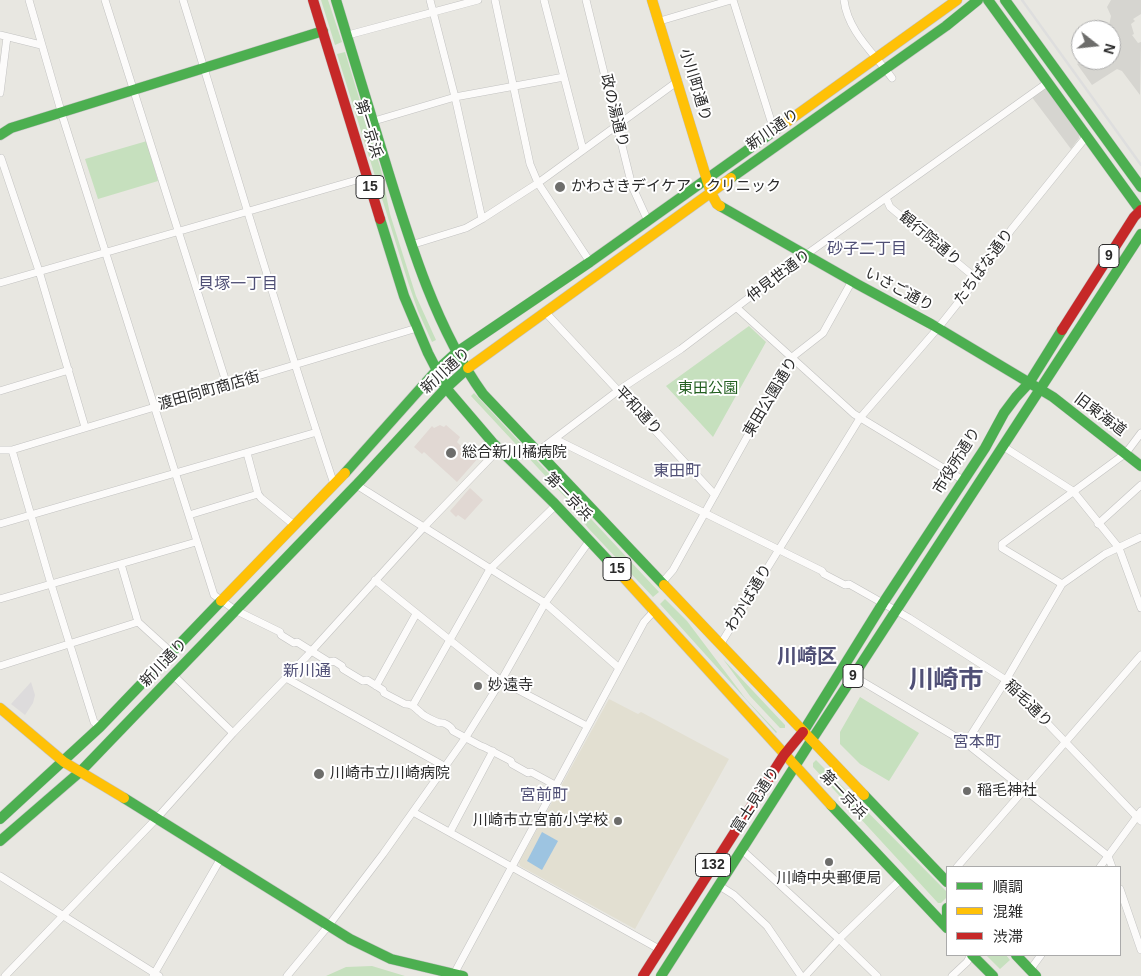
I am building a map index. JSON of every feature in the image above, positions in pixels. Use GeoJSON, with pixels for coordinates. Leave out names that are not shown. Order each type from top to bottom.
{"type":"FeatureCollection","features":[{"type":"Feature","properties":{"kind":"main road","name":"第一京浜"},"geometry":{"type":"LineString","coordinates":[[313,0],[404,296],[436,371],[446,388],[499,449],[590,540],[784,755],[946,927]]}},
{"type":"Feature","properties":{"kind":"main road","name":"第一京浜"},"geometry":{"type":"LineString","coordinates":[[336,0],[411,245],[437,308],[466,370],[484,394],[661,584],[946,879]]}},
{"type":"Feature","properties":{"kind":"main road","name":"小川町通り"},"geometry":{"type":"LineString","coordinates":[[652,0],[660,21],[706,178],[717,204]]}},
{"type":"Feature","properties":{"kind":"main road","name":"新川通り"},"geometry":{"type":"LineString","coordinates":[[0,818],[100,728],[160,662],[334,484],[436,371],[457,352],[590,262],[957,0]]}},
{"type":"Feature","properties":{"kind":"main road","name":"新川通り"},"geometry":{"type":"LineString","coordinates":[[0,841],[82,771],[446,388],[466,370],[961,16],[978,0]]}},
{"type":"Feature","properties":{"kind":"main road"},"geometry":{"type":"LineString","coordinates":[[988,0],[1140,210]]}},
{"type":"Feature","properties":{"kind":"main road"},"geometry":{"type":"LineString","coordinates":[[1006,0],[1141,187]]}},
{"type":"Feature","properties":{"kind":"main road"},"geometry":{"type":"LineString","coordinates":[[0,135],[11,128],[62,111],[323,31]]}},
{"type":"Feature","properties":{"kind":"main road","name":"いさご通り"},"geometry":{"type":"LineString","coordinates":[[717,204],[938,328],[1040,389]]}},
{"type":"Feature","properties":{"kind":"main road","name":"市役所通り"},"geometry":{"type":"LineString","coordinates":[[802,732],[882,603],[1019,392],[1029,383],[1086,291],[1140,210]]}},
{"type":"Feature","properties":{"kind":"main road","name":"市役所通り"},"geometry":{"type":"LineString","coordinates":[[811,741],[1036,399],[1040,389],[1141,234]]}},
{"type":"Feature","properties":{"kind":"main road","name":"旧東海道"},"geometry":{"type":"LineString","coordinates":[[1040,389],[1053,397],[1141,466]]}},
{"type":"Feature","properties":{"kind":"main road"},"geometry":{"type":"LineString","coordinates":[[334,484],[356,484]]}},
{"type":"Feature","properties":{"kind":"main road"},"geometry":{"type":"LineString","coordinates":[[160,662],[173,675]]}},
{"type":"Feature","properties":{"kind":"main road"},"geometry":{"type":"LineString","coordinates":[[0,708],[64,762],[82,771],[350,939],[391,959],[458,975]]}},
{"type":"Feature","properties":{"kind":"main road"},"geometry":{"type":"LineString","coordinates":[[100,728],[113,738]]}},
{"type":"Feature","properties":{"kind":"main road","name":"132"},"geometry":{"type":"LineString","coordinates":[[784,755],[802,732]]}},
{"type":"Feature","properties":{"kind":"main road","name":"富士見通り"},"geometry":{"type":"LineString","coordinates":[[661,976],[811,741]]}},
{"type":"Feature","properties":{"kind":"main road","name":"富士見通り"},"geometry":{"type":"LineString","coordinates":[[643,976],[784,755]]}},
{"type":"Feature","properties":{"kind":"main road"},"geometry":{"type":"LineString","coordinates":[[32,790],[44,803]]}},
{"type":"Feature","properties":{"kind":"main road"},"geometry":{"type":"LineString","coordinates":[[973,956],[994,976]]}},
{"type":"Feature","properties":{"kind":"main road"},"geometry":{"type":"LineString","coordinates":[[1017,956],[1030,974]]}},
{"type":"Feature","properties":{"kind":"street"},"geometry":{"type":"LineString","coordinates":[[29,0],[214,595],[235,610],[280,632],[281,636],[294,643],[297,642],[330,662],[334,661],[342,666],[342,670],[363,681],[367,680],[383,690],[384,693],[413,706],[439,723],[452,728],[453,731],[511,761],[512,764],[528,773],[531,772],[555,785]]}},
{"type":"Feature","properties":{"kind":"street"},"geometry":{"type":"LineString","coordinates":[[105,0],[227,385]]}},
{"type":"Feature","properties":{"kind":"street"},"geometry":{"type":"LineString","coordinates":[[183,0],[249,210],[295,366],[334,484]]}},
{"type":"Feature","properties":{"kind":"street"},"geometry":{"type":"LineString","coordinates":[[430,0],[455,97],[482,219]]}},
{"type":"Feature","properties":{"kind":"street"},"geometry":{"type":"LineString","coordinates":[[348,35],[478,0]]}},
{"type":"Feature","properties":{"kind":"street"},"geometry":{"type":"LineString","coordinates":[[495,0],[530,164],[538,182],[590,262]]}},
{"type":"Feature","properties":{"kind":"street"},"geometry":{"type":"LineString","coordinates":[[544,0],[583,150]]}},
{"type":"Feature","properties":{"kind":"street","name":"政の湯通り"},"geometry":{"type":"LineString","coordinates":[[586,0],[632,186],[648,221]]}},
{"type":"Feature","properties":{"kind":"street"},"geometry":{"type":"LineString","coordinates":[[660,21],[732,0],[772,121],[778,129]]}},
{"type":"Feature","properties":{"kind":"street"},"geometry":{"type":"LineString","coordinates":[[844,0],[849,21],[866,47],[892,78]]}},
{"type":"Feature","properties":{"kind":"street"},"geometry":{"type":"LineString","coordinates":[[0,94],[3,36],[42,45]]}},
{"type":"Feature","properties":{"kind":"street"},"geometry":{"type":"LineString","coordinates":[[374,121],[455,97],[514,88],[564,77]]}},
{"type":"Feature","properties":{"kind":"street"},"geometry":{"type":"LineString","coordinates":[[411,245],[466,228],[482,219],[538,182],[678,81]]}},
{"type":"Feature","properties":{"kind":"street","name":"仲見世通り"},"geometry":{"type":"LineString","coordinates":[[537,452],[619,390],[673,354],[807,254],[1047,83]]}},
{"type":"Feature","properties":{"kind":"street","name":"たちばな通り"},"geometry":{"type":"LineString","coordinates":[[778,550],[860,418],[938,328],[977,279],[1012,230],[1086,137]]}},
{"type":"Feature","properties":{"kind":"street"},"geometry":{"type":"LineString","coordinates":[[0,167],[1,156]]}},
{"type":"Feature","properties":{"kind":"street"},"geometry":{"type":"LineString","coordinates":[[1,156],[39,271],[85,427]]}},
{"type":"Feature","properties":{"kind":"street"},"geometry":{"type":"LineString","coordinates":[[0,283],[367,177]]}},
{"type":"Feature","properties":{"kind":"street","name":"観行院通り"},"geometry":{"type":"LineString","coordinates":[[886,198],[890,207],[977,279]]}},
{"type":"Feature","properties":{"kind":"street","name":"東田公園通り"},"geometry":{"type":"LineString","coordinates":[[715,496],[791,358],[823,333],[852,281]]}},
{"type":"Feature","properties":{"kind":"street"},"geometry":{"type":"LineString","coordinates":[[737,308],[860,418],[963,480]]}},
{"type":"Feature","properties":{"kind":"street","name":"平和通り"},"geometry":{"type":"LineString","coordinates":[[546,313],[715,496]]}},
{"type":"Feature","properties":{"kind":"street","name":"渡田向町商店街"},"geometry":{"type":"LineString","coordinates":[[0,450],[12,450],[417,328]]}},
{"type":"Feature","properties":{"kind":"street"},"geometry":{"type":"LineString","coordinates":[[0,391],[69,370]]}},
{"type":"Feature","properties":{"kind":"street"},"geometry":{"type":"LineString","coordinates":[[0,524],[317,432]]}},
{"type":"Feature","properties":{"kind":"street"},"geometry":{"type":"LineString","coordinates":[[1062,584],[1002,548],[1002,544],[1126,453],[1141,433]]}},
{"type":"Feature","properties":{"kind":"street"},"geometry":{"type":"LineString","coordinates":[[555,439],[822,571],[824,574],[846,585],[849,584],[882,603]]}},
{"type":"Feature","properties":{"kind":"street"},"geometry":{"type":"LineString","coordinates":[[1004,447],[1073,491],[1119,548],[1141,608]]}},
{"type":"Feature","properties":{"kind":"street"},"geometry":{"type":"LineString","coordinates":[[5,976],[156,818],[233,733],[311,652],[423,528],[499,449]]}},
{"type":"Feature","properties":{"kind":"street"},"geometry":{"type":"LineString","coordinates":[[12,450],[30,515],[94,722],[100,728]]}},
{"type":"Feature","properties":{"kind":"street"},"geometry":{"type":"LineString","coordinates":[[247,453],[258,494],[294,525]]}},
{"type":"Feature","properties":{"kind":"street"},"geometry":{"type":"LineString","coordinates":[[356,484],[423,528],[545,603],[620,668]]}},
{"type":"Feature","properties":{"kind":"street"},"geometry":{"type":"LineString","coordinates":[[1098,524],[1141,486]]}},
{"type":"Feature","properties":{"kind":"street"},"geometry":{"type":"LineString","coordinates":[[189,515],[258,494]]}},
{"type":"Feature","properties":{"kind":"street"},"geometry":{"type":"LineString","coordinates":[[661,584],[673,570],[715,496]]}},
{"type":"Feature","properties":{"kind":"street"},"geometry":{"type":"LineString","coordinates":[[413,706],[490,569],[556,505]]}},
{"type":"Feature","properties":{"kind":"street"},"geometry":{"type":"LineString","coordinates":[[944,510],[956,518]]}},
{"type":"Feature","properties":{"kind":"street"},"geometry":{"type":"LineString","coordinates":[[966,743],[1006,680],[1062,584],[1105,554],[1141,536]]}},
{"type":"Feature","properties":{"kind":"street"},"geometry":{"type":"LineString","coordinates":[[287,976],[329,925],[466,737],[501,682],[545,603],[590,540]]}},
{"type":"Feature","properties":{"kind":"street"},"geometry":{"type":"LineString","coordinates":[[0,599],[196,542]]}},
{"type":"Feature","properties":{"kind":"street","name":"わかば通り"},"geometry":{"type":"LineString","coordinates":[[720,646],[778,550]]}},
{"type":"Feature","properties":{"kind":"street"},"geometry":{"type":"LineString","coordinates":[[121,564],[138,622],[171,652]]}},
{"type":"Feature","properties":{"kind":"street"},"geometry":{"type":"LineString","coordinates":[[375,580],[501,682],[587,726]]}},
{"type":"Feature","properties":{"kind":"street","name":"稲毛通り"},"geometry":{"type":"LineString","coordinates":[[882,603],[1006,680],[1140,816]]}},
{"type":"Feature","properties":{"kind":"street"},"geometry":{"type":"LineString","coordinates":[[458,975],[555,785],[644,622],[655,610]]}},
{"type":"Feature","properties":{"kind":"street"},"geometry":{"type":"LineString","coordinates":[[376,686],[416,614]]}},
{"type":"Feature","properties":{"kind":"street"},"geometry":{"type":"LineString","coordinates":[[0,666],[138,622]]}},
{"type":"Feature","properties":{"kind":"street"},"geometry":{"type":"LineString","coordinates":[[958,866],[1141,655]]}},
{"type":"Feature","properties":{"kind":"street"},"geometry":{"type":"LineString","coordinates":[[173,675],[233,733]]}},
{"type":"Feature","properties":{"kind":"street"},"geometry":{"type":"LineString","coordinates":[[853,676],[966,743],[1108,856],[1112,866]]}},
{"type":"Feature","properties":{"kind":"street"},"geometry":{"type":"LineString","coordinates":[[286,678],[444,766]]}},
{"type":"Feature","properties":{"kind":"street"},"geometry":{"type":"LineString","coordinates":[[450,832],[493,751]]}},
{"type":"Feature","properties":{"kind":"street"},"geometry":{"type":"LineString","coordinates":[[413,812],[659,949]]}},
{"type":"Feature","properties":{"kind":"street"},"geometry":{"type":"LineString","coordinates":[[1101,866],[1140,816]]}},
{"type":"Feature","properties":{"kind":"street"},"geometry":{"type":"LineString","coordinates":[[741,849],[877,976]]}},
{"type":"Feature","properties":{"kind":"street"},"geometry":{"type":"LineString","coordinates":[[0,876],[156,975],[221,858]]}},
{"type":"Feature","properties":{"kind":"street"},"geometry":{"type":"LineString","coordinates":[[806,976],[839,939],[901,879]]}},
{"type":"Feature","properties":{"kind":"street"},"geometry":{"type":"LineString","coordinates":[[718,885],[734,895],[767,926],[800,976]]}},
{"type":"Feature","properties":{"kind":"street"},"geometry":{"type":"LineString","coordinates":[[1121,892],[1141,950]]}},
{"type":"Feature","properties":{"kind":"street"},"geometry":{"type":"LineString","coordinates":[[952,976],[971,956]]}},
{"type":"Feature","properties":{"kind":"street"},"geometry":{"type":"LineString","coordinates":[[1030,974],[1040,956]]}},
{"type":"Feature","properties":{"kind":"shaded area"},"geometry":{"type":"Polygon","coordinates":[[[1111,0],[1141,0],[1141,14],[1133,19],[1135,21],[1131,24],[1134,34],[1132,35],[1138,43],[1141,42],[1140,95],[1120,70],[1121,20],[1110,20],[1111,16],[1107,7],[1111,0]]]}},
{"type":"Feature","properties":{"kind":"shaded area"},"geometry":{"type":"Polygon","coordinates":[[[1081,70],[1115,70],[1092,85],[1081,70]]]}},
{"type":"Feature","properties":{"kind":"shaded area"},"geometry":{"type":"Polygon","coordinates":[[[1045,87],[1079,133],[1079,138],[1071,149],[1031,96],[1045,87]]]}},
{"type":"Feature","properties":{"kind":"shaded area","name":"総合新川橘病院"},"geometry":{"type":"Polygon","coordinates":[[[440,425],[444,427],[446,425],[460,437],[457,442],[463,448],[467,444],[480,456],[457,482],[424,452],[422,454],[414,447],[432,426],[434,428],[440,425]]]}},
{"type":"Feature","properties":{"kind":"shaded area"},"geometry":{"type":"Polygon","coordinates":[[[470,488],[483,500],[465,520],[458,515],[456,517],[450,511],[470,488]]]}},
{"type":"Feature","properties":{"kind":"shaded area"},"geometry":{"type":"Polygon","coordinates":[[[31,682],[35,695],[33,703],[25,715],[11,704],[31,682]]]}},
{"type":"Feature","properties":{"kind":"shaded area","name":"川崎市立宮前小学校"},"geometry":{"type":"Polygon","coordinates":[[[609,699],[638,714],[641,712],[729,759],[635,929],[520,866],[519,862],[609,699]]]}},
{"type":"Feature","properties":{"kind":"green space"},"geometry":{"type":"Polygon","coordinates":[[[321,0],[328,0],[342,42],[335,45],[321,0]]]}},
{"type":"Feature","properties":{"kind":"green space"},"geometry":{"type":"Polygon","coordinates":[[[345,52],[381,170],[390,214],[416,296],[436,340],[432,342],[408,282],[337,54],[345,52]]]}},
{"type":"Feature","properties":{"kind":"green space"},"geometry":{"type":"Polygon","coordinates":[[[147,141],[158,181],[98,199],[85,159],[147,141]]]}},
{"type":"Feature","properties":{"kind":"green space","name":"東田公園"},"geometry":{"type":"Polygon","coordinates":[[[749,326],[766,342],[713,437],[666,386],[749,326]]]}},
{"type":"Feature","properties":{"kind":"green space"},"geometry":{"type":"Polygon","coordinates":[[[474,393],[659,592],[653,597],[588,528],[565,497],[471,396],[474,393]]]}},
{"type":"Feature","properties":{"kind":"green space"},"geometry":{"type":"Polygon","coordinates":[[[665,599],[687,621],[745,698],[776,733],[660,604],[665,599]]]}},
{"type":"Feature","properties":{"kind":"green space"},"geometry":{"type":"Polygon","coordinates":[[[723,659],[785,725],[785,728],[780,728],[750,696],[723,659]]]}},
{"type":"Feature","properties":{"kind":"green space"},"geometry":{"type":"Polygon","coordinates":[[[860,697],[919,733],[889,781],[860,764],[840,744],[840,732],[860,697]]]}},
{"type":"Feature","properties":{"kind":"green space"},"geometry":{"type":"Polygon","coordinates":[[[816,760],[946,891],[946,898],[941,903],[938,903],[813,767],[813,763],[816,760]]]}},
{"type":"Feature","properties":{"kind":"green space"},"geometry":{"type":"Polygon","coordinates":[[[987,956],[1007,956],[1010,960],[1000,969],[987,956]]]}},
{"type":"Feature","properties":{"kind":"green space"},"geometry":{"type":"Polygon","coordinates":[[[372,966],[405,976],[326,976],[346,967],[372,966]]]}},
{"type":"Feature","properties":{"kind":"water"},"geometry":{"type":"Polygon","coordinates":[[[542,832],[558,841],[542,870],[527,861],[542,832]]]}},
{"type":"Feature","properties":{"kind":"railway"},"geometry":{"type":"LineString","coordinates":[[1022,0],[1141,165]]}},
{"type":"Feature","properties":{"kind":"traffic: fast"},"geometry":{"type":"LineString","coordinates":[[336,0],[416,258],[452,343],[483,394],[664,585]]}},
{"type":"Feature","properties":{"kind":"traffic: fast"},"geometry":{"type":"LineString","coordinates":[[731,178],[946,26],[978,0]]}},
{"type":"Feature","properties":{"kind":"traffic: fast"},"geometry":{"type":"LineString","coordinates":[[988,0],[1140,210]]}},
{"type":"Feature","properties":{"kind":"traffic: fast"},"geometry":{"type":"LineString","coordinates":[[1005,0],[1141,187]]}},
{"type":"Feature","properties":{"kind":"traffic: fast"},"geometry":{"type":"LineString","coordinates":[[0,135],[11,128],[323,31]]}},
{"type":"Feature","properties":{"kind":"traffic: fast"},"geometry":{"type":"LineString","coordinates":[[345,473],[436,371],[457,352],[590,262],[784,124]]}},
{"type":"Feature","properties":{"kind":"traffic: fast"},"geometry":{"type":"LineString","coordinates":[[720,206],[931,324],[1053,397],[1141,466]]}},
{"type":"Feature","properties":{"kind":"traffic: fast"},"geometry":{"type":"LineString","coordinates":[[380,219],[404,296],[428,353],[446,388],[493,443],[553,502],[616,569]]}},
{"type":"Feature","properties":{"kind":"traffic: fast"},"geometry":{"type":"LineString","coordinates":[[811,741],[1141,234]]}},
{"type":"Feature","properties":{"kind":"traffic: fast"},"geometry":{"type":"LineString","coordinates":[[803,732],[883,603],[985,448],[1004,413],[1029,383],[1062,330]]}},
{"type":"Feature","properties":{"kind":"traffic: fast"},"geometry":{"type":"LineString","coordinates":[[0,841],[81,771],[362,479],[446,388],[468,368]]}},
{"type":"Feature","properties":{"kind":"traffic: fast"},"geometry":{"type":"LineString","coordinates":[[0,819],[100,727],[221,601]]}},
{"type":"Feature","properties":{"kind":"traffic: fast"},"geometry":{"type":"LineString","coordinates":[[661,976],[811,741]]}},
{"type":"Feature","properties":{"kind":"traffic: fast"},"geometry":{"type":"LineString","coordinates":[[864,795],[946,881]]}},
{"type":"Feature","properties":{"kind":"traffic: fast"},"geometry":{"type":"LineString","coordinates":[[124,798],[350,939],[391,959],[463,976]]}},
{"type":"Feature","properties":{"kind":"traffic: fast"},"geometry":{"type":"LineString","coordinates":[[831,805],[946,927]]}},
{"type":"Feature","properties":{"kind":"traffic: fast"},"geometry":{"type":"LineString","coordinates":[[973,956],[993,976]]}},
{"type":"Feature","properties":{"kind":"traffic: fast"},"geometry":{"type":"LineString","coordinates":[[1017,956],[1036,976]]}},
{"type":"Feature","properties":{"kind":"traffic: slow"},"geometry":{"type":"LineString","coordinates":[[652,0],[711,193],[720,206]]}},
{"type":"Feature","properties":{"kind":"traffic: slow"},"geometry":{"type":"LineString","coordinates":[[784,124],[957,0]]}},
{"type":"Feature","properties":{"kind":"traffic: slow"},"geometry":{"type":"LineString","coordinates":[[468,368],[731,178]]}},
{"type":"Feature","properties":{"kind":"traffic: slow"},"geometry":{"type":"LineString","coordinates":[[221,601],[345,473]]}},
{"type":"Feature","properties":{"kind":"traffic: slow"},"geometry":{"type":"LineString","coordinates":[[616,569],[831,805]]}},
{"type":"Feature","properties":{"kind":"traffic: slow"},"geometry":{"type":"LineString","coordinates":[[664,585],[864,795]]}},
{"type":"Feature","properties":{"kind":"traffic: slow"},"geometry":{"type":"LineString","coordinates":[[0,708],[64,762],[124,798]]}},
{"type":"Feature","properties":{"kind":"traffic: jam"},"geometry":{"type":"LineString","coordinates":[[313,0],[380,219]]}},
{"type":"Feature","properties":{"kind":"traffic: jam"},"geometry":{"type":"LineString","coordinates":[[1062,330],[1134,217],[1141,210]]}},
{"type":"Feature","properties":{"kind":"traffic: jam"},"geometry":{"type":"LineString","coordinates":[[643,976],[784,755],[803,732]]}},
{"type":"Feature","properties":{"kind":"place","name":"かわさきデイケア・クリニック"},"geometry":{"type":"Point","coordinates":[560,187]}},
{"type":"Feature","properties":{"kind":"place","name":"総合新川橘病院"},"geometry":{"type":"Point","coordinates":[451,453]}},
{"type":"Feature","properties":{"kind":"place","name":"妙遠寺"},"geometry":{"type":"Point","coordinates":[478,686]}},
{"type":"Feature","properties":{"kind":"place","name":"川崎市立川崎病院"},"geometry":{"type":"Point","coordinates":[319,774]}},
{"type":"Feature","properties":{"kind":"place","name":"稲毛神社"},"geometry":{"type":"Point","coordinates":[967,791]}},
{"type":"Feature","properties":{"kind":"place","name":"川崎市立宮前小学校"},"geometry":{"type":"Point","coordinates":[618,821]}},
{"type":"Feature","properties":{"kind":"place","name":"川崎中央郵便局"},"geometry":{"type":"Point","coordinates":[829,862]}},
{"type":"Feature","properties":{"kind":"district","name":"砂子二丁目"},"geometry":{"type":"Point","coordinates":[867,250]}},
{"type":"Feature","properties":{"kind":"district","name":"貝塚一丁目"},"geometry":{"type":"Point","coordinates":[238,285]}},
{"type":"Feature","properties":{"kind":"district","name":"東田町"},"geometry":{"type":"Point","coordinates":[677,472]}},
{"type":"Feature","properties":{"kind":"district","name":"川崎区"},"geometry":{"type":"Point","coordinates":[807,657]}},
{"type":"Feature","properties":{"kind":"district","name":"新川通"},"geometry":{"type":"Point","coordinates":[307,672]}},
{"type":"Feature","properties":{"kind":"district","name":"川崎市"},"geometry":{"type":"Point","coordinates":[946,681]}},
{"type":"Feature","properties":{"kind":"district","name":"宮本町"},"geometry":{"type":"Point","coordinates":[977,743]}},
{"type":"Feature","properties":{"kind":"district","name":"宮前町"},"geometry":{"type":"Point","coordinates":[544,796]}}]}
